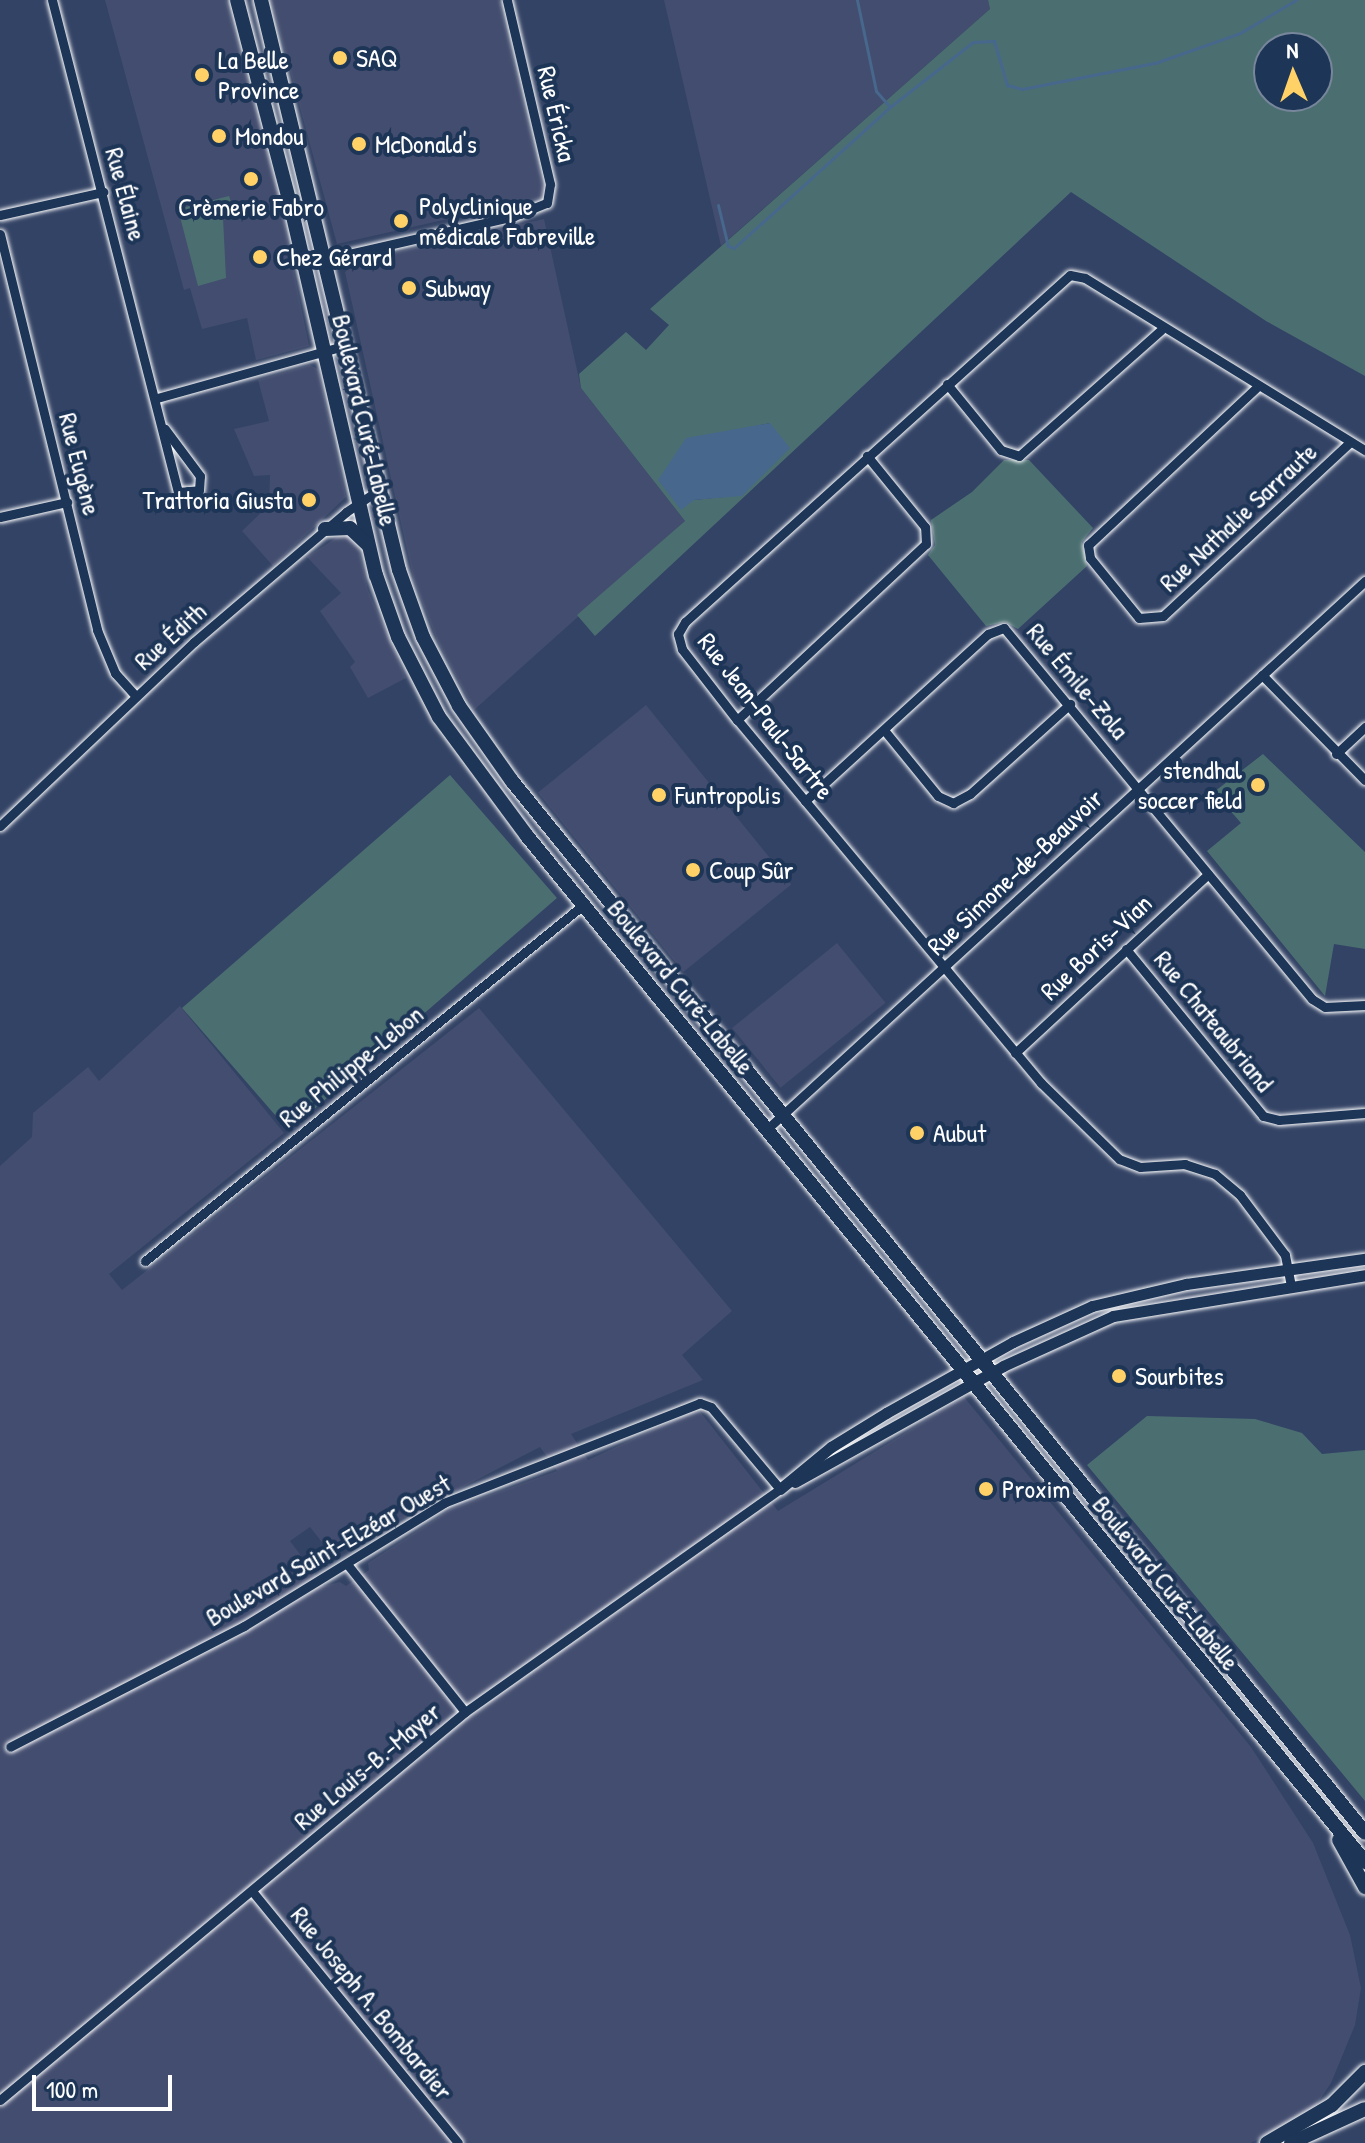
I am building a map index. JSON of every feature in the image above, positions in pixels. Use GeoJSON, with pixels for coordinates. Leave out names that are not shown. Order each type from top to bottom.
{"type":"FeatureCollection","features":[{"type":"Feature","properties":{"kind":"main road","name":"Boulevard Curé-Labelle"},"geometry":{"type":"LineString","coordinates":[[237,0],[324,351],[368,545],[392,622],[439,717],[478,774],[583,905],[1365,1862]]}},
{"type":"Feature","properties":{"kind":"main road","name":"Boulevard Curé-Labelle"},"geometry":{"type":"LineString","coordinates":[[261,0],[327,259],[379,490],[413,613],[469,723],[1365,1833]]}},
{"type":"Feature","properties":{"kind":"main road"},"geometry":{"type":"LineString","coordinates":[[325,529],[350,528],[368,545]]}},
{"type":"Feature","properties":{"kind":"main road"},"geometry":{"type":"LineString","coordinates":[[1346,1810],[1365,1824]]}},
{"type":"Feature","properties":{"kind":"main road"},"geometry":{"type":"LineString","coordinates":[[1331,1821],[1365,1887]]}},
{"type":"Feature","properties":{"kind":"main road"},"geometry":{"type":"LineString","coordinates":[[1267,2143],[1332,2105],[1365,2072]]}},
{"type":"Feature","properties":{"kind":"main road"},"geometry":{"type":"LineString","coordinates":[[1291,2143],[1365,2109]]}},
{"type":"Feature","properties":{"kind":"street","name":"Rue Élaine"},"geometry":{"type":"LineString","coordinates":[[52,0],[165,429],[178,492],[199,490],[200,476],[165,429]]}},
{"type":"Feature","properties":{"kind":"street","name":"Rue Éricka"},"geometry":{"type":"LineString","coordinates":[[327,259],[514,216],[547,203],[550,184],[507,0]]}},
{"type":"Feature","properties":{"kind":"street"},"geometry":{"type":"LineString","coordinates":[[0,215],[103,192]]}},
{"type":"Feature","properties":{"kind":"street","name":"Rue Eugène"},"geometry":{"type":"LineString","coordinates":[[0,234],[97,630],[115,673],[136,696]]}},
{"type":"Feature","properties":{"kind":"street","name":"Rue Jean-Paul-Sartre"},"geometry":{"type":"LineString","coordinates":[[1291,1286],[1285,1255],[1240,1195],[1215,1174],[1185,1164],[1140,1167],[1119,1159],[1015,1053],[942,970],[737,720],[682,649],[678,631],[867,456],[1070,275],[1085,278],[1161,330],[1365,450]]}},
{"type":"Feature","properties":{"kind":"street"},"geometry":{"type":"LineString","coordinates":[[947,384],[1001,450],[1019,456],[1161,330]]}},
{"type":"Feature","properties":{"kind":"street"},"geometry":{"type":"LineString","coordinates":[[157,398],[347,345]]}},
{"type":"Feature","properties":{"kind":"street","name":"Rue Nathalie Sarraute"},"geometry":{"type":"LineString","coordinates":[[1256,388],[1088,545],[1090,558],[1141,620],[1163,616],[1350,442]]}},
{"type":"Feature","properties":{"kind":"street"},"geometry":{"type":"LineString","coordinates":[[737,720],[926,544],[925,527],[867,456]]}},
{"type":"Feature","properties":{"kind":"street","name":"Rue Édith"},"geometry":{"type":"LineString","coordinates":[[0,826],[136,696],[325,529],[379,490]]}},
{"type":"Feature","properties":{"kind":"street"},"geometry":{"type":"LineString","coordinates":[[0,517],[67,502]]}},
{"type":"Feature","properties":{"kind":"street","name":"Rue Simone-de-Beauvoir"},"geometry":{"type":"LineString","coordinates":[[766,1130],[1365,581]]}},
{"type":"Feature","properties":{"kind":"street","name":"Rue Émile-Zola"},"geometry":{"type":"LineString","coordinates":[[805,801],[988,634],[1002,628],[1070,704],[1314,1002],[1325,1007],[1365,1005]]}},
{"type":"Feature","properties":{"kind":"street"},"geometry":{"type":"LineString","coordinates":[[1262,675],[1336,754],[1365,780]]}},
{"type":"Feature","properties":{"kind":"street"},"geometry":{"type":"LineString","coordinates":[[884,730],[938,796],[953,803],[970,794],[1070,704]]}},
{"type":"Feature","properties":{"kind":"street"},"geometry":{"type":"LineString","coordinates":[[1336,754],[1365,727]]}},
{"type":"Feature","properties":{"kind":"street","name":"Rue Boris-Vian"},"geometry":{"type":"LineString","coordinates":[[1015,1053],[1208,874]]}},
{"type":"Feature","properties":{"kind":"street","name":"Rue Philippe-Lebon"},"geometry":{"type":"LineString","coordinates":[[145,1261],[583,905]]}},
{"type":"Feature","properties":{"kind":"street","name":"Rue Chateaubriand"},"geometry":{"type":"LineString","coordinates":[[1126,949],[1266,1118],[1365,1113]]}},
{"type":"Feature","properties":{"kind":"street"},"geometry":{"type":"LineString","coordinates":[[961,1370],[1050,1324],[1122,1296],[1365,1259]]}},
{"type":"Feature","properties":{"kind":"street"},"geometry":{"type":"LineString","coordinates":[[972,1383],[1126,1312],[1365,1275]]}},
{"type":"Feature","properties":{"kind":"street","name":"Rue Louis-B.-Mayer"},"geometry":{"type":"LineString","coordinates":[[0,2100],[465,1712],[780,1489],[831,1447],[961,1370]]}},
{"type":"Feature","properties":{"kind":"street","name":"Rue Louis-B.-Mayer"},"geometry":{"type":"LineString","coordinates":[[780,1489],[843,1459],[972,1383]]}},
{"type":"Feature","properties":{"kind":"street","name":"Boulevard Saint-Elzéar Ouest"},"geometry":{"type":"LineString","coordinates":[[10,1747],[244,1626],[463,1494],[704,1403],[780,1489]]}},
{"type":"Feature","properties":{"kind":"street"},"geometry":{"type":"LineString","coordinates":[[347,1564],[465,1712]]}},
{"type":"Feature","properties":{"kind":"street","name":"Rue Joseph A. Bombardier"},"geometry":{"type":"LineString","coordinates":[[252,1891],[458,2143]]}},
{"type":"Feature","properties":{"kind":"shaded area"},"geometry":{"type":"Polygon","coordinates":[[[105,0],[226,0],[278,193],[309,346],[256,360],[247,318],[202,329],[190,288],[184,290],[105,0]]]}},
{"type":"Feature","properties":{"kind":"shaded area"},"geometry":{"type":"Polygon","coordinates":[[[271,0],[499,0],[543,187],[541,198],[337,244],[271,0]]]}},
{"type":"Feature","properties":{"kind":"shaded area"},"geometry":{"type":"Polygon","coordinates":[[[664,0],[988,0],[990,9],[721,246],[664,0]]]}},
{"type":"Feature","properties":{"kind":"shaded area"},"geometry":{"type":"Polygon","coordinates":[[[544,219],[581,388],[685,521],[474,710],[437,640],[414,581],[345,272],[357,261],[544,219]]]}},
{"type":"Feature","properties":{"kind":"shaded area"},"geometry":{"type":"Polygon","coordinates":[[[310,365],[318,369],[346,497],[273,566],[242,531],[269,505],[270,475],[254,476],[234,429],[269,421],[258,380],[310,365]]]}},
{"type":"Feature","properties":{"kind":"shaded area"},"geometry":{"type":"Polygon","coordinates":[[[770,423],[790,448],[742,496],[694,500],[681,510],[658,480],[686,438],[770,423]]]}},
{"type":"Feature","properties":{"kind":"shaded area"},"geometry":{"type":"Polygon","coordinates":[[[345,532],[357,541],[368,590],[406,678],[368,698],[350,667],[355,662],[320,611],[341,593],[307,557],[345,532]]]}},
{"type":"Feature","properties":{"kind":"shaded area"},"geometry":{"type":"Polygon","coordinates":[[[646,705],[791,885],[683,972],[538,792],[646,705]]]}},
{"type":"Feature","properties":{"kind":"shaded area"},"geometry":{"type":"Polygon","coordinates":[[[837,943],[885,1003],[781,1088],[732,1028],[837,943]]]}},
{"type":"Feature","properties":{"kind":"shaded area"},"geometry":{"type":"Polygon","coordinates":[[[180,1006],[284,1133],[109,1274],[122,1290],[479,1008],[732,1311],[682,1355],[703,1380],[571,1434],[588,1460],[698,1409],[778,1511],[964,1397],[1251,1747],[1313,1843],[1350,1935],[1361,1988],[1355,2025],[1331,2083],[1315,2107],[1251,2143],[0,2143],[0,1166],[32,1137],[33,1113],[88,1067],[99,1081],[180,1006]],[[540,1447],[332,1555],[310,1527],[290,1541],[324,1586],[340,1582],[346,1586],[369,1570],[368,1563],[451,1509],[557,1471],[540,1447]]]}},
{"type":"Feature","properties":{"kind":"green space"},"geometry":{"type":"Polygon","coordinates":[[[988,0],[1365,0],[1365,376],[1266,321],[1071,192],[595,636],[577,615],[685,521],[581,388],[579,374],[626,332],[646,350],[669,325],[650,309],[990,9],[988,0]],[[770,423],[746,428],[694,500],[742,495],[770,423]]]}},
{"type":"Feature","properties":{"kind":"green space"},"geometry":{"type":"Polygon","coordinates":[[[229,196],[232,205],[223,218],[226,278],[198,286],[178,209],[229,196]]]}},
{"type":"Feature","properties":{"kind":"green space"},"geometry":{"type":"Polygon","coordinates":[[[1004,460],[1029,460],[1093,528],[1082,542],[1087,566],[1018,629],[1005,622],[986,626],[928,555],[935,545],[931,520],[972,492],[1004,460]]]}},
{"type":"Feature","properties":{"kind":"green space"},"geometry":{"type":"Polygon","coordinates":[[[1263,754],[1365,852],[1365,949],[1334,944],[1325,996],[1207,851],[1241,823],[1214,792],[1263,754]]]}},
{"type":"Feature","properties":{"kind":"green space"},"geometry":{"type":"Polygon","coordinates":[[[450,775],[557,898],[289,1131],[182,1008],[450,775]]]}},
{"type":"Feature","properties":{"kind":"green space"},"geometry":{"type":"Polygon","coordinates":[[[1147,1416],[1255,1419],[1302,1433],[1322,1454],[1365,1450],[1365,1801],[1087,1465],[1147,1416]]]}},
{"type":"Feature","properties":{"kind":"waterway"},"geometry":{"type":"LineString","coordinates":[[857,0],[876,91],[890,107]]}},
{"type":"Feature","properties":{"kind":"waterway"},"geometry":{"type":"LineString","coordinates":[[718,205],[728,246],[734,248],[890,107],[973,42],[994,41],[1007,85],[1022,89],[1155,63],[1240,33],[1296,0]]}},
{"type":"Feature","properties":{"kind":"place","name":"SAQ"},"geometry":{"type":"Point","coordinates":[340,58]}},
{"type":"Feature","properties":{"kind":"place","name":"La Belle Province"},"geometry":{"type":"Point","coordinates":[202,75]}},
{"type":"Feature","properties":{"kind":"place","name":"Mondou"},"geometry":{"type":"Point","coordinates":[219,136]}},
{"type":"Feature","properties":{"kind":"place","name":"McDonald's"},"geometry":{"type":"Point","coordinates":[359,144]}},
{"type":"Feature","properties":{"kind":"place","name":"Crèmerie Fabro"},"geometry":{"type":"Point","coordinates":[251,179]}},
{"type":"Feature","properties":{"kind":"place","name":"Polyclinique médicale Fabreville"},"geometry":{"type":"Point","coordinates":[401,221]}},
{"type":"Feature","properties":{"kind":"place","name":"Chez Gérard"},"geometry":{"type":"Point","coordinates":[260,257]}},
{"type":"Feature","properties":{"kind":"place","name":"Subway"},"geometry":{"type":"Point","coordinates":[409,288]}},
{"type":"Feature","properties":{"kind":"place","name":"Trattoria Giusta"},"geometry":{"type":"Point","coordinates":[309,500]}},
{"type":"Feature","properties":{"kind":"place","name":"stendhal soccer field"},"geometry":{"type":"Point","coordinates":[1258,785]}},
{"type":"Feature","properties":{"kind":"place","name":"Funtropolis"},"geometry":{"type":"Point","coordinates":[659,795]}},
{"type":"Feature","properties":{"kind":"place","name":"Coup Sûr"},"geometry":{"type":"Point","coordinates":[693,870]}},
{"type":"Feature","properties":{"kind":"place","name":"Aubut"},"geometry":{"type":"Point","coordinates":[917,1133]}},
{"type":"Feature","properties":{"kind":"place","name":"Sourbites"},"geometry":{"type":"Point","coordinates":[1119,1376]}},
{"type":"Feature","properties":{"kind":"place","name":"Proxim"},"geometry":{"type":"Point","coordinates":[986,1489]}}]}
